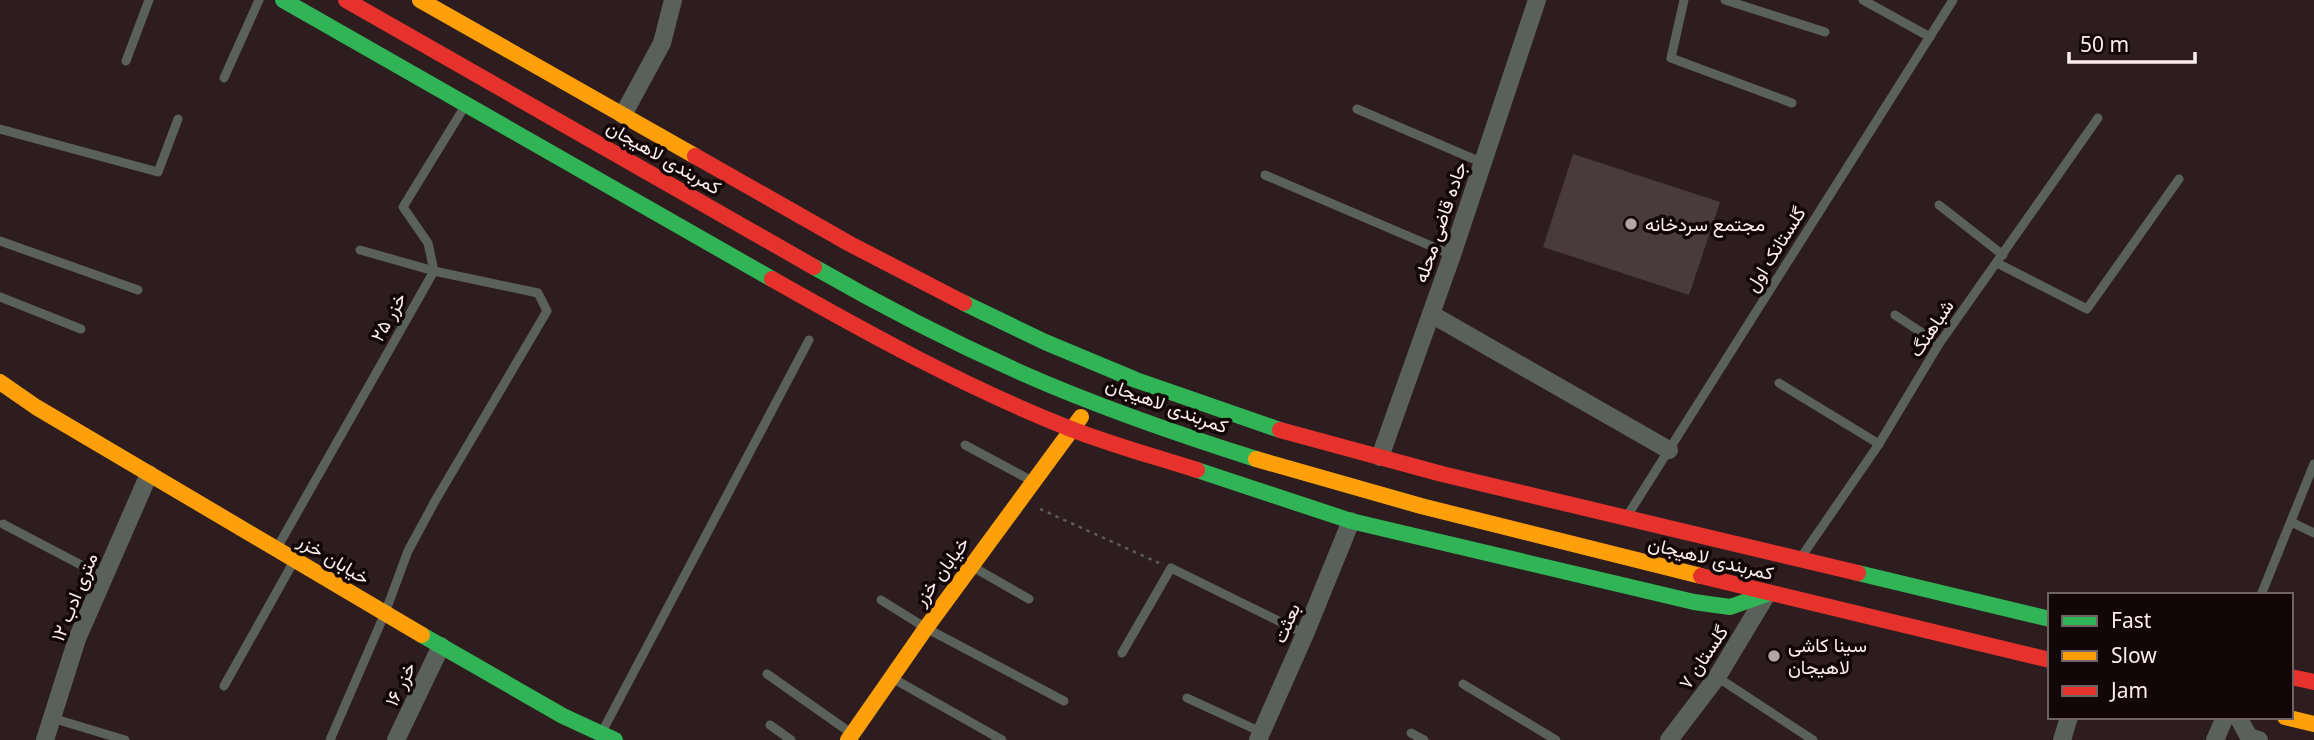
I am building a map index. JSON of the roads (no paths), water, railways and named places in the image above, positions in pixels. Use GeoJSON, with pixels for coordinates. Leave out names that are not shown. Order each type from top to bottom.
{"type":"FeatureCollection","features":[{"type":"Feature","properties":{"kind":"main road"},"geometry":{"type":"LineString","coordinates":[[283,0],[874,337],[960,380],[1072,429],[1351,521],[1694,602],[1730,607],[1768,594]]}},
{"type":"Feature","properties":{"kind":"main road","name":"کمربندی لاهیجان"},"geometry":{"type":"LineString","coordinates":[[346,0],[828,276],[930,331],[1029,376],[1093,401],[1264,462],[1362,491],[1768,594],[1939,613],[2048,619]]}},
{"type":"Feature","properties":{"kind":"main road","name":"کمربندی لاهیجان"},"geometry":{"type":"LineString","coordinates":[[420,0],[850,244],[1045,342],[1136,380],[1276,429],[1799,560],[1939,613],[2048,659]]}},
{"type":"Feature","properties":{"kind":"main road"},"geometry":{"type":"LineString","coordinates":[[466,104],[483,78]]}},
{"type":"Feature","properties":{"kind":"main road"},"geometry":{"type":"LineString","coordinates":[[0,382],[36,407]]}},
{"type":"Feature","properties":{"kind":"main road"},"geometry":{"type":"LineString","coordinates":[[0,397],[36,407]]}},
{"type":"Feature","properties":{"kind":"main road","name":"خیابان خزر"},"geometry":{"type":"LineString","coordinates":[[850,737],[926,628],[1093,401]]}},
{"type":"Feature","properties":{"kind":"main road","name":"خیابان خزر"},"geometry":{"type":"LineString","coordinates":[[36,407],[441,646],[604,738]]}},
{"type":"Feature","properties":{"kind":"main road"},"geometry":{"type":"LineString","coordinates":[[1351,521],[1362,491]]}},
{"type":"Feature","properties":{"kind":"main road"},"geometry":{"type":"LineString","coordinates":[[2293,677],[2314,682]]}},
{"type":"Feature","properties":{"kind":"main road"},"geometry":{"type":"LineString","coordinates":[[2293,719],[2314,724]]}},
{"type":"Feature","properties":{"kind":"street"},"geometry":{"type":"LineString","coordinates":[[623,116],[662,43],[673,0]]}},
{"type":"Feature","properties":{"kind":"street","name":"جاده قاضی محله"},"geometry":{"type":"LineString","coordinates":[[1380,457],[1452,255],[1537,0]]}},
{"type":"Feature","properties":{"kind":"street"},"geometry":{"type":"LineString","coordinates":[[1431,314],[1669,450]]}},
{"type":"Feature","properties":{"kind":"street","name":"۱۲ متری ادب"},"geometry":{"type":"LineString","coordinates":[[45,740],[77,639],[149,474]]}},
{"type":"Feature","properties":{"kind":"street","name":"بعثت"},"geometry":{"type":"LineString","coordinates":[[1259,736],[1305,634],[1351,521]]}},
{"type":"Feature","properties":{"kind":"street","name":"گلستان ۷"},"geometry":{"type":"LineString","coordinates":[[1669,740],[1717,677],[1768,594]]}},
{"type":"Feature","properties":{"kind":"street","name":"خزر ۱۶"},"geometry":{"type":"LineString","coordinates":[[396,740],[441,646]]}},
{"type":"Feature","properties":{"kind":"street"},"geometry":{"type":"LineString","coordinates":[[2066,739],[2069,719]]}},
{"type":"Feature","properties":{"kind":"street"},"geometry":{"type":"LineString","coordinates":[[2215,740],[2224,719]]}},
{"type":"Feature","properties":{"kind":"street"},"geometry":{"type":"LineString","coordinates":[[2239,719],[2249,737],[2259,740]]}},
{"type":"Feature","properties":{"kind":"lane"},"geometry":{"type":"LineString","coordinates":[[126,61],[149,0]]}},
{"type":"Feature","properties":{"kind":"lane"},"geometry":{"type":"LineString","coordinates":[[224,78],[258,0]]}},
{"type":"Feature","properties":{"kind":"lane"},"geometry":{"type":"LineString","coordinates":[[1684,0],[1671,58],[1792,103]]}},
{"type":"Feature","properties":{"kind":"lane"},"geometry":{"type":"LineString","coordinates":[[1725,0],[1825,32]]}},
{"type":"Feature","properties":{"kind":"lane"},"geometry":{"type":"LineString","coordinates":[[1863,0],[1930,37]]}},
{"type":"Feature","properties":{"kind":"lane","name":"گلستانک اول"},"geometry":{"type":"LineString","coordinates":[[1626,517],[1953,0]]}},
{"type":"Feature","properties":{"kind":"lane"},"geometry":{"type":"LineString","coordinates":[[434,271],[428,243],[403,207],[466,104]]}},
{"type":"Feature","properties":{"kind":"lane"},"geometry":{"type":"LineString","coordinates":[[1357,109],[1483,163]]}},
{"type":"Feature","properties":{"kind":"lane","name":"شباهنگ"},"geometry":{"type":"LineString","coordinates":[[1799,560],[1879,444],[1940,344],[2098,118]]}},
{"type":"Feature","properties":{"kind":"lane"},"geometry":{"type":"LineString","coordinates":[[0,129],[158,172],[178,119]]}},
{"type":"Feature","properties":{"kind":"lane"},"geometry":{"type":"LineString","coordinates":[[1265,175],[1452,255]]}},
{"type":"Feature","properties":{"kind":"lane"},"geometry":{"type":"LineString","coordinates":[[1940,205],[2000,259],[2087,309],[2179,179]]}},
{"type":"Feature","properties":{"kind":"lane"},"geometry":{"type":"LineString","coordinates":[[0,241],[138,290]]}},
{"type":"Feature","properties":{"kind":"lane"},"geometry":{"type":"LineString","coordinates":[[330,740],[414,541],[547,311],[538,293],[434,271],[360,250]]}},
{"type":"Feature","properties":{"kind":"lane","name":"خزر ۲۵"},"geometry":{"type":"LineString","coordinates":[[277,548],[434,271]]}},
{"type":"Feature","properties":{"kind":"lane"},"geometry":{"type":"LineString","coordinates":[[0,297],[81,329]]}},
{"type":"Feature","properties":{"kind":"lane"},"geometry":{"type":"LineString","coordinates":[[1895,315],[1940,344]]}},
{"type":"Feature","properties":{"kind":"lane"},"geometry":{"type":"LineString","coordinates":[[604,738],[809,341]]}},
{"type":"Feature","properties":{"kind":"lane"},"geometry":{"type":"LineString","coordinates":[[1779,383],[1879,444]]}},
{"type":"Feature","properties":{"kind":"lane"},"geometry":{"type":"LineString","coordinates":[[965,445],[1034,482]]}},
{"type":"Feature","properties":{"kind":"lane"},"geometry":{"type":"LineString","coordinates":[[2262,593],[2314,466]]}},
{"type":"Feature","properties":{"kind":"lane"},"geometry":{"type":"LineString","coordinates":[[2291,522],[2314,533]]}},
{"type":"Feature","properties":{"kind":"lane"},"geometry":{"type":"LineString","coordinates":[[3,524],[104,577]]}},
{"type":"Feature","properties":{"kind":"lane"},"geometry":{"type":"LineString","coordinates":[[224,686],[295,560]]}},
{"type":"Feature","properties":{"kind":"lane"},"geometry":{"type":"LineString","coordinates":[[971,566],[1029,598]]}},
{"type":"Feature","properties":{"kind":"lane"},"geometry":{"type":"LineString","coordinates":[[1122,653],[1171,568],[1305,634]]}},
{"type":"Feature","properties":{"kind":"lane"},"geometry":{"type":"LineString","coordinates":[[881,600],[926,628],[1064,701]]}},
{"type":"Feature","properties":{"kind":"lane"},"geometry":{"type":"LineString","coordinates":[[767,674],[850,737]]}},
{"type":"Feature","properties":{"kind":"lane"},"geometry":{"type":"LineString","coordinates":[[1717,677],[1814,740]]}},
{"type":"Feature","properties":{"kind":"lane"},"geometry":{"type":"LineString","coordinates":[[892,678],[1002,740]]}},
{"type":"Feature","properties":{"kind":"lane"},"geometry":{"type":"LineString","coordinates":[[1463,684],[1556,740]]}},
{"type":"Feature","properties":{"kind":"lane"},"geometry":{"type":"LineString","coordinates":[[1187,698],[1259,736]]}},
{"type":"Feature","properties":{"kind":"lane"},"geometry":{"type":"LineString","coordinates":[[52,718],[125,740]]}},
{"type":"Feature","properties":{"kind":"lane"},"geometry":{"type":"LineString","coordinates":[[770,725],[791,740]]}},
{"type":"Feature","properties":{"kind":"lane"},"geometry":{"type":"LineString","coordinates":[[1411,733],[1424,740]]}},
{"type":"Feature","properties":{"kind":"place","name":"مجتمع سردخانه"},"geometry":{"type":"Point","coordinates":[1631,224]}},
{"type":"Feature","properties":{"kind":"place","name":"سینا کاشی لاهیجان"},"geometry":{"type":"Point","coordinates":[1774,656]}}]}
